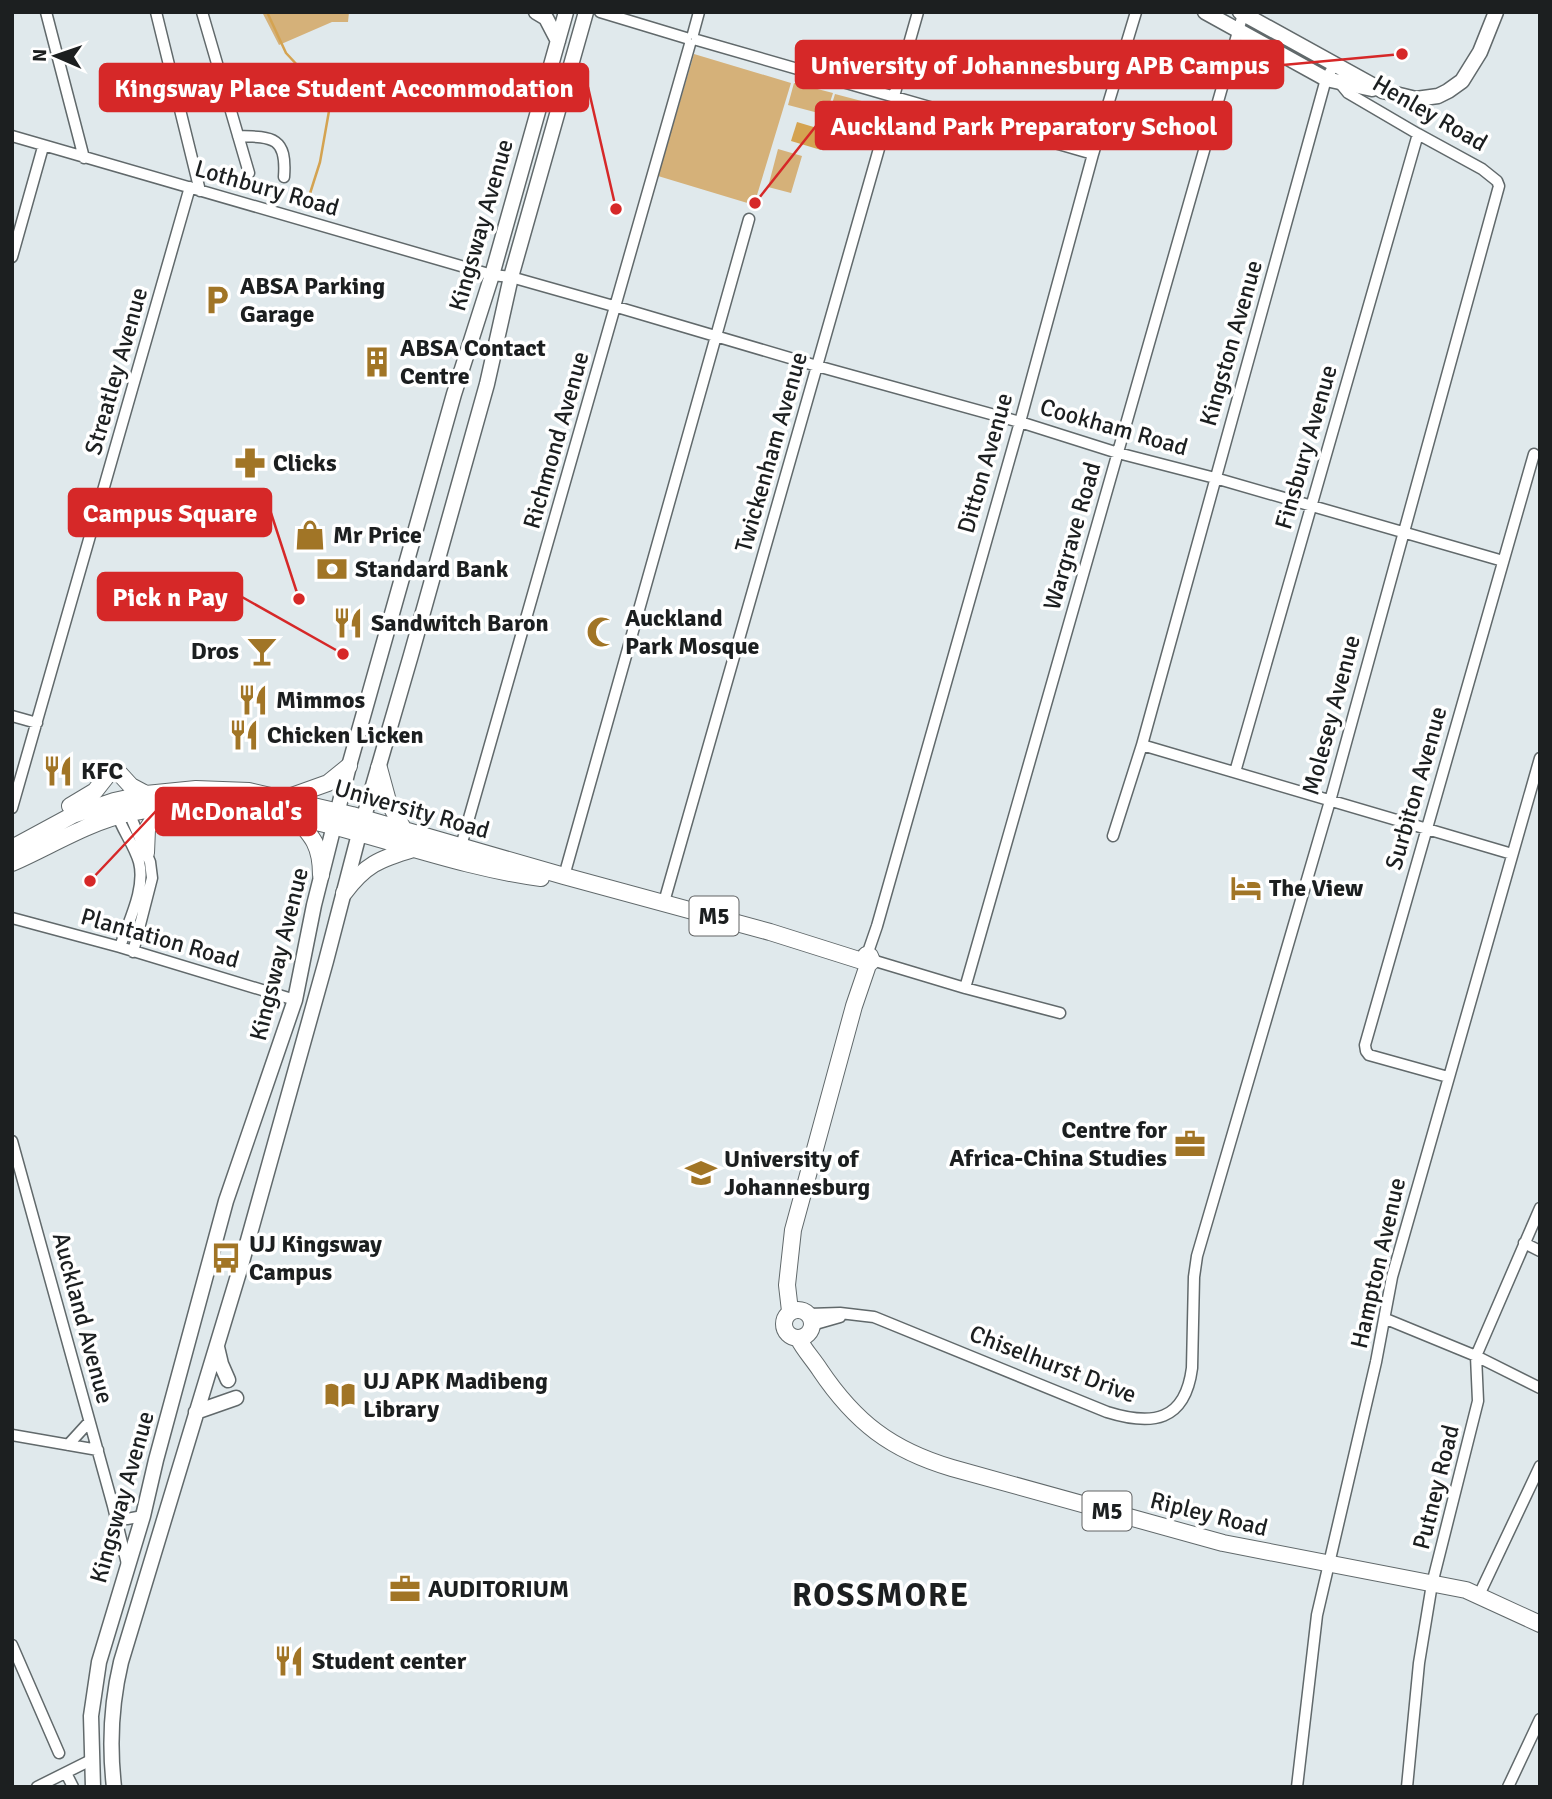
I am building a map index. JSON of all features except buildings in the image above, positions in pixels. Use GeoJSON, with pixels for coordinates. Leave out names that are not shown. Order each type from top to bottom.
{"type":"FeatureCollection","features":[{"type":"Feature","properties":{"kind":"main road"},"geometry":{"type":"LineString","coordinates":[[536,12],[545,18],[558,41]]}},
{"type":"Feature","properties":{"kind":"main road","name":"Kingsway Avenue"},"geometry":{"type":"LineString","coordinates":[[93,1787],[91,1716],[95,1681],[143,1516],[226,1201],[295,1000],[321,875],[349,766],[566,12]]}},
{"type":"Feature","properties":{"kind":"main road","name":"Kingsway Avenue"},"geometry":{"type":"LineString","coordinates":[[114,1787],[111,1756],[113,1704],[121,1662],[217,1345],[487,384],[511,277],[586,12]]}},
{"type":"Feature","properties":{"kind":"main road","name":"Henley Road"},"geometry":{"type":"LineString","coordinates":[[1205,12],[1333,80],[1383,91]]}},
{"type":"Feature","properties":{"kind":"main road"},"geometry":{"type":"LineString","coordinates":[[1383,91],[1406,98],[1423,99],[1438,96],[1454,88],[1474,64],[1496,12]]}},
{"type":"Feature","properties":{"kind":"main road","name":"Henley Road"},"geometry":{"type":"LineString","coordinates":[[1241,13],[1383,91]]}},
{"type":"Feature","properties":{"kind":"main road"},"geometry":{"type":"LineString","coordinates":[[286,798],[328,783],[349,766]]}},
{"type":"Feature","properties":{"kind":"main road"},"geometry":{"type":"LineString","coordinates":[[379,768],[388,801],[404,830]]}},
{"type":"Feature","properties":{"kind":"main road"},"geometry":{"type":"LineString","coordinates":[[44,831],[52,816],[88,797],[115,773],[146,794]]}},
{"type":"Feature","properties":{"kind":"main road","name":"University Road"},"geometry":{"type":"LineString","coordinates":[[12,863],[146,794],[196,789],[234,790],[286,798],[413,849],[507,874],[598,886]]}},
{"type":"Feature","properties":{"kind":"main road","name":"University Road"},"geometry":{"type":"LineString","coordinates":[[12,848],[83,811],[121,807],[221,806],[335,819]]}},
{"type":"Feature","properties":{"kind":"main road"},"geometry":{"type":"LineString","coordinates":[[146,853],[145,838],[149,823],[162,807]]}},
{"type":"Feature","properties":{"kind":"main road"},"geometry":{"type":"LineString","coordinates":[[293,815],[320,850],[321,875]]}},
{"type":"Feature","properties":{"kind":"main road","name":"University Road"},"geometry":{"type":"LineString","coordinates":[[361,826],[404,830],[867,960]]}},
{"type":"Feature","properties":{"kind":"main road"},"geometry":{"type":"LineString","coordinates":[[344,893],[356,876],[372,864],[413,849]]}},
{"type":"Feature","properties":{"kind":"main road","name":"Ditton Avenue"},"geometry":{"type":"LineString","coordinates":[[803,1322],[787,1285],[791,1240],[867,960]]}},
{"type":"Feature","properties":{"kind":"main road","name":"Ripley Road"},"geometry":{"type":"LineString","coordinates":[[803,1322],[818,1367],[837,1395],[866,1425],[912,1455],[1223,1543],[1457,1587],[1540,1624]]}},
{"type":"Feature","properties":{"kind":"main road"},"geometry":{"type":"LineString","coordinates":[[217,1345],[228,1380]]}},
{"type":"Feature","properties":{"kind":"main road"},"geometry":{"type":"LineString","coordinates":[[196,1412],[236,1398]]}},
{"type":"Feature","properties":{"kind":"street"},"geometry":{"type":"LineString","coordinates":[[46,12],[84,158]]}},
{"type":"Feature","properties":{"kind":"street"},"geometry":{"type":"LineString","coordinates":[[156,12],[195,189]]}},
{"type":"Feature","properties":{"kind":"street"},"geometry":{"type":"LineString","coordinates":[[202,12],[249,173]]}},
{"type":"Feature","properties":{"kind":"street"},"geometry":{"type":"LineString","coordinates":[[600,12],[1093,154]]}},
{"type":"Feature","properties":{"kind":"street","name":"Richmond Avenue"},"geometry":{"type":"LineString","coordinates":[[461,846],[617,307],[699,12]]}},
{"type":"Feature","properties":{"kind":"street","name":"Twickenham Avenue"},"geometry":{"type":"LineString","coordinates":[[664,902],[918,12]]}},
{"type":"Feature","properties":{"kind":"street","name":"Ditton Avenue"},"geometry":{"type":"LineString","coordinates":[[867,960],[1093,154],[1136,12]]}},
{"type":"Feature","properties":{"kind":"street","name":"Wargrave Road"},"geometry":{"type":"LineString","coordinates":[[965,988],[1239,32],[1241,13]]}},
{"type":"Feature","properties":{"kind":"street","name":"Kingston Avenue"},"geometry":{"type":"LineString","coordinates":[[1113,836],[1142,745],[1215,478],[1333,80],[1335,64]]}},
{"type":"Feature","properties":{"kind":"street"},"geometry":{"type":"LineString","coordinates":[[171,71],[219,76]]}},
{"type":"Feature","properties":{"kind":"street","name":"Henley Road"},"geometry":{"type":"LineString","coordinates":[[1333,80],[1348,93],[1482,169],[1499,183]]}},
{"type":"Feature","properties":{"kind":"street","name":"Finsbury Avenue"},"geometry":{"type":"LineString","coordinates":[[1235,772],[1418,134]]}},
{"type":"Feature","properties":{"kind":"street","name":"Lothbury Road"},"geometry":{"type":"LineString","coordinates":[[12,136],[492,275],[511,277]]}},
{"type":"Feature","properties":{"kind":"street"},"geometry":{"type":"LineString","coordinates":[[238,136],[265,137],[276,141],[285,158],[284,177]]}},
{"type":"Feature","properties":{"kind":"street"},"geometry":{"type":"LineString","coordinates":[[12,257],[15,237],[43,147]]}},
{"type":"Feature","properties":{"kind":"street","name":"Molesey Avenue"},"geometry":{"type":"LineString","coordinates":[[1197,1256],[1330,801],[1499,183]]}},
{"type":"Feature","properties":{"kind":"street","name":"Streatley Avenue"},"geometry":{"type":"LineString","coordinates":[[12,808],[195,189]]}},
{"type":"Feature","properties":{"kind":"street"},"geometry":{"type":"LineString","coordinates":[[564,876],[749,219]]}},
{"type":"Feature","properties":{"kind":"street","name":"Cookham Road"},"geometry":{"type":"LineString","coordinates":[[511,277],[1020,422],[1118,453],[1215,478],[1503,561]]}},
{"type":"Feature","properties":{"kind":"street","name":"Surbiton Avenue"},"geometry":{"type":"LineString","coordinates":[[1448,1077],[1369,1055],[1365,1048],[1534,453]]}},
{"type":"Feature","properties":{"kind":"street"},"geometry":{"type":"LineString","coordinates":[[12,716],[37,723]]}},
{"type":"Feature","properties":{"kind":"street"},"geometry":{"type":"LineString","coordinates":[[1142,745],[1512,854]]}},
{"type":"Feature","properties":{"kind":"street","name":"Hampton Avenue"},"geometry":{"type":"LineString","coordinates":[[1297,1787],[1317,1615],[1385,1319],[1389,1291],[1540,758]]}},
{"type":"Feature","properties":{"kind":"street"},"geometry":{"type":"LineString","coordinates":[[121,807],[146,853],[151,869],[151,886],[133,951]]}},
{"type":"Feature","properties":{"kind":"street"},"geometry":{"type":"LineString","coordinates":[[120,947],[141,884],[138,857],[121,807]]}},
{"type":"Feature","properties":{"kind":"street","name":"Plantation Road"},"geometry":{"type":"LineString","coordinates":[[12,918],[120,947],[295,1000]]}},
{"type":"Feature","properties":{"kind":"street","name":"University Road"},"geometry":{"type":"LineString","coordinates":[[867,960],[1060,1013]]}},
{"type":"Feature","properties":{"kind":"street","name":"Auckland Avenue"},"geometry":{"type":"LineString","coordinates":[[12,1140],[127,1564]]}},
{"type":"Feature","properties":{"kind":"street","name":"Putney Road"},"geometry":{"type":"LineString","coordinates":[[1407,1787],[1419,1663],[1432,1584],[1476,1415],[1476,1356],[1540,1208]]}},
{"type":"Feature","properties":{"kind":"street"},"geometry":{"type":"LineString","coordinates":[[1524,1243],[1540,1251]]}},
{"type":"Feature","properties":{"kind":"street","name":"Chiselhurst Drive"},"geometry":{"type":"LineString","coordinates":[[803,1322],[846,1314],[874,1317],[1107,1412],[1136,1420],[1150,1420],[1165,1415],[1178,1404],[1190,1383],[1197,1256]]}},
{"type":"Feature","properties":{"kind":"street"},"geometry":{"type":"LineString","coordinates":[[1385,1319],[1476,1356],[1540,1388]]}},
{"type":"Feature","properties":{"kind":"street"},"geometry":{"type":"LineString","coordinates":[[68,1444],[89,1422]]}},
{"type":"Feature","properties":{"kind":"street"},"geometry":{"type":"LineString","coordinates":[[12,1435],[98,1450]]}},
{"type":"Feature","properties":{"kind":"street"},"geometry":{"type":"LineString","coordinates":[[1479,1595],[1540,1466]]}},
{"type":"Feature","properties":{"kind":"street"},"geometry":{"type":"LineString","coordinates":[[113,1506],[127,1519],[143,1516]]}},
{"type":"Feature","properties":{"kind":"street"},"geometry":{"type":"LineString","coordinates":[[12,1644],[59,1753]]}},
{"type":"Feature","properties":{"kind":"street"},"geometry":{"type":"LineString","coordinates":[[1508,1787],[1540,1719]]}},
{"type":"Feature","properties":{"kind":"street"},"geometry":{"type":"LineString","coordinates":[[37,1787],[91,1760]]}},
{"type":"Feature","properties":{"kind":"street"},"geometry":{"type":"LineString","coordinates":[[66,1773],[73,1787]]}},
{"type":"Feature","properties":{"kind":"shaded area"},"geometry":{"type":"Polygon","coordinates":[[[262,12],[349,12],[348,22],[332,22],[279,45],[262,12]]]}},
{"type":"Feature","properties":{"kind":"shaded area"},"geometry":{"type":"Polygon","coordinates":[[[694,54],[791,83],[754,205],[658,176],[694,54]]]}},
{"type":"Feature","properties":{"kind":"shaded area"},"geometry":{"type":"Polygon","coordinates":[[[794,83],[833,93],[826,115],[788,105],[794,83]]]}},
{"type":"Feature","properties":{"kind":"shaded area"},"geometry":{"type":"Polygon","coordinates":[[[835,94],[873,104],[867,127],[828,117],[835,94]]]}},
{"type":"Feature","properties":{"kind":"shaded area"},"geometry":{"type":"Polygon","coordinates":[[[797,122],[827,131],[821,150],[791,141],[797,122]]]}},
{"type":"Feature","properties":{"kind":"shaded area"},"geometry":{"type":"Polygon","coordinates":[[[778,149],[802,156],[791,193],[768,187],[778,149]]]}},
{"type":"Feature","properties":{"kind":"waterway"},"geometry":{"type":"LineString","coordinates":[[267,12],[286,53],[327,97]]}},
{"type":"Feature","properties":{"kind":"waterway"},"geometry":{"type":"LineString","coordinates":[[306,206],[320,162],[329,111]]}},
{"type":"Feature","properties":{"kind":"place","name":"University of Johannesburg APB Campus"},"geometry":{"type":"Point","coordinates":[1402,54]}},
{"type":"Feature","properties":{"kind":"place","name":"Auckland Park Preparatory School"},"geometry":{"type":"Point","coordinates":[755,203]}},
{"type":"Feature","properties":{"kind":"place","name":"Kingsway Place Student Accommodation"},"geometry":{"type":"Point","coordinates":[616,209]}},
{"type":"Feature","properties":{"kind":"place","name":"ABSA Parking Garage"},"geometry":{"type":"Point","coordinates":[217,300]}},
{"type":"Feature","properties":{"kind":"place","name":"ABSA Contact Centre"},"geometry":{"type":"Point","coordinates":[377,362]}},
{"type":"Feature","properties":{"kind":"place","name":"Clicks"},"geometry":{"type":"Point","coordinates":[250,463]}},
{"type":"Feature","properties":{"kind":"place","name":"Mr Price"},"geometry":{"type":"Point","coordinates":[310,535]}},
{"type":"Feature","properties":{"kind":"place","name":"Standard Bank"},"geometry":{"type":"Point","coordinates":[332,569]}},
{"type":"Feature","properties":{"kind":"place","name":"Campus Square"},"geometry":{"type":"Point","coordinates":[299,599]}},
{"type":"Feature","properties":{"kind":"place","name":"Sandwitch Baron"},"geometry":{"type":"Point","coordinates":[348,623]}},
{"type":"Feature","properties":{"kind":"place","name":"Auckland Park Mosque"},"geometry":{"type":"Point","coordinates":[602,632]}},
{"type":"Feature","properties":{"kind":"place","name":"Dros"},"geometry":{"type":"Point","coordinates":[262,651]}},
{"type":"Feature","properties":{"kind":"place","name":"Pick n Pay"},"geometry":{"type":"Point","coordinates":[343,654]}},
{"type":"Feature","properties":{"kind":"place","name":"Mimmos"},"geometry":{"type":"Point","coordinates":[253,700]}},
{"type":"Feature","properties":{"kind":"place","name":"Chicken Licken"},"geometry":{"type":"Point","coordinates":[244,735]}},
{"type":"Feature","properties":{"kind":"place","name":"KFC"},"geometry":{"type":"Point","coordinates":[58,771]}},
{"type":"Feature","properties":{"kind":"place","name":"McDonald's"},"geometry":{"type":"Point","coordinates":[90,881]}},
{"type":"Feature","properties":{"kind":"place","name":"The View"},"geometry":{"type":"Point","coordinates":[1246,888]}},
{"type":"Feature","properties":{"kind":"place","name":"Centre for Africa-China Studies"},"geometry":{"type":"Point","coordinates":[1190,1144]}},
{"type":"Feature","properties":{"kind":"place","name":"University of Johannesburg"},"geometry":{"type":"Point","coordinates":[701,1173]}},
{"type":"Feature","properties":{"kind":"place","name":"UJ Kingsway Campus"},"geometry":{"type":"Point","coordinates":[226,1258]}},
{"type":"Feature","properties":{"kind":"place","name":"UJ APK Madibeng Library"},"geometry":{"type":"Point","coordinates":[340,1395]}},
{"type":"Feature","properties":{"kind":"place","name":"AUDITORIUM"},"geometry":{"type":"Point","coordinates":[405,1589]}},
{"type":"Feature","properties":{"kind":"place","name":"Student center"},"geometry":{"type":"Point","coordinates":[289,1661]}},
{"type":"Feature","properties":{"kind":"district","name":"ROSSMORE"},"geometry":{"type":"Point","coordinates":[881,1595]}}]}
